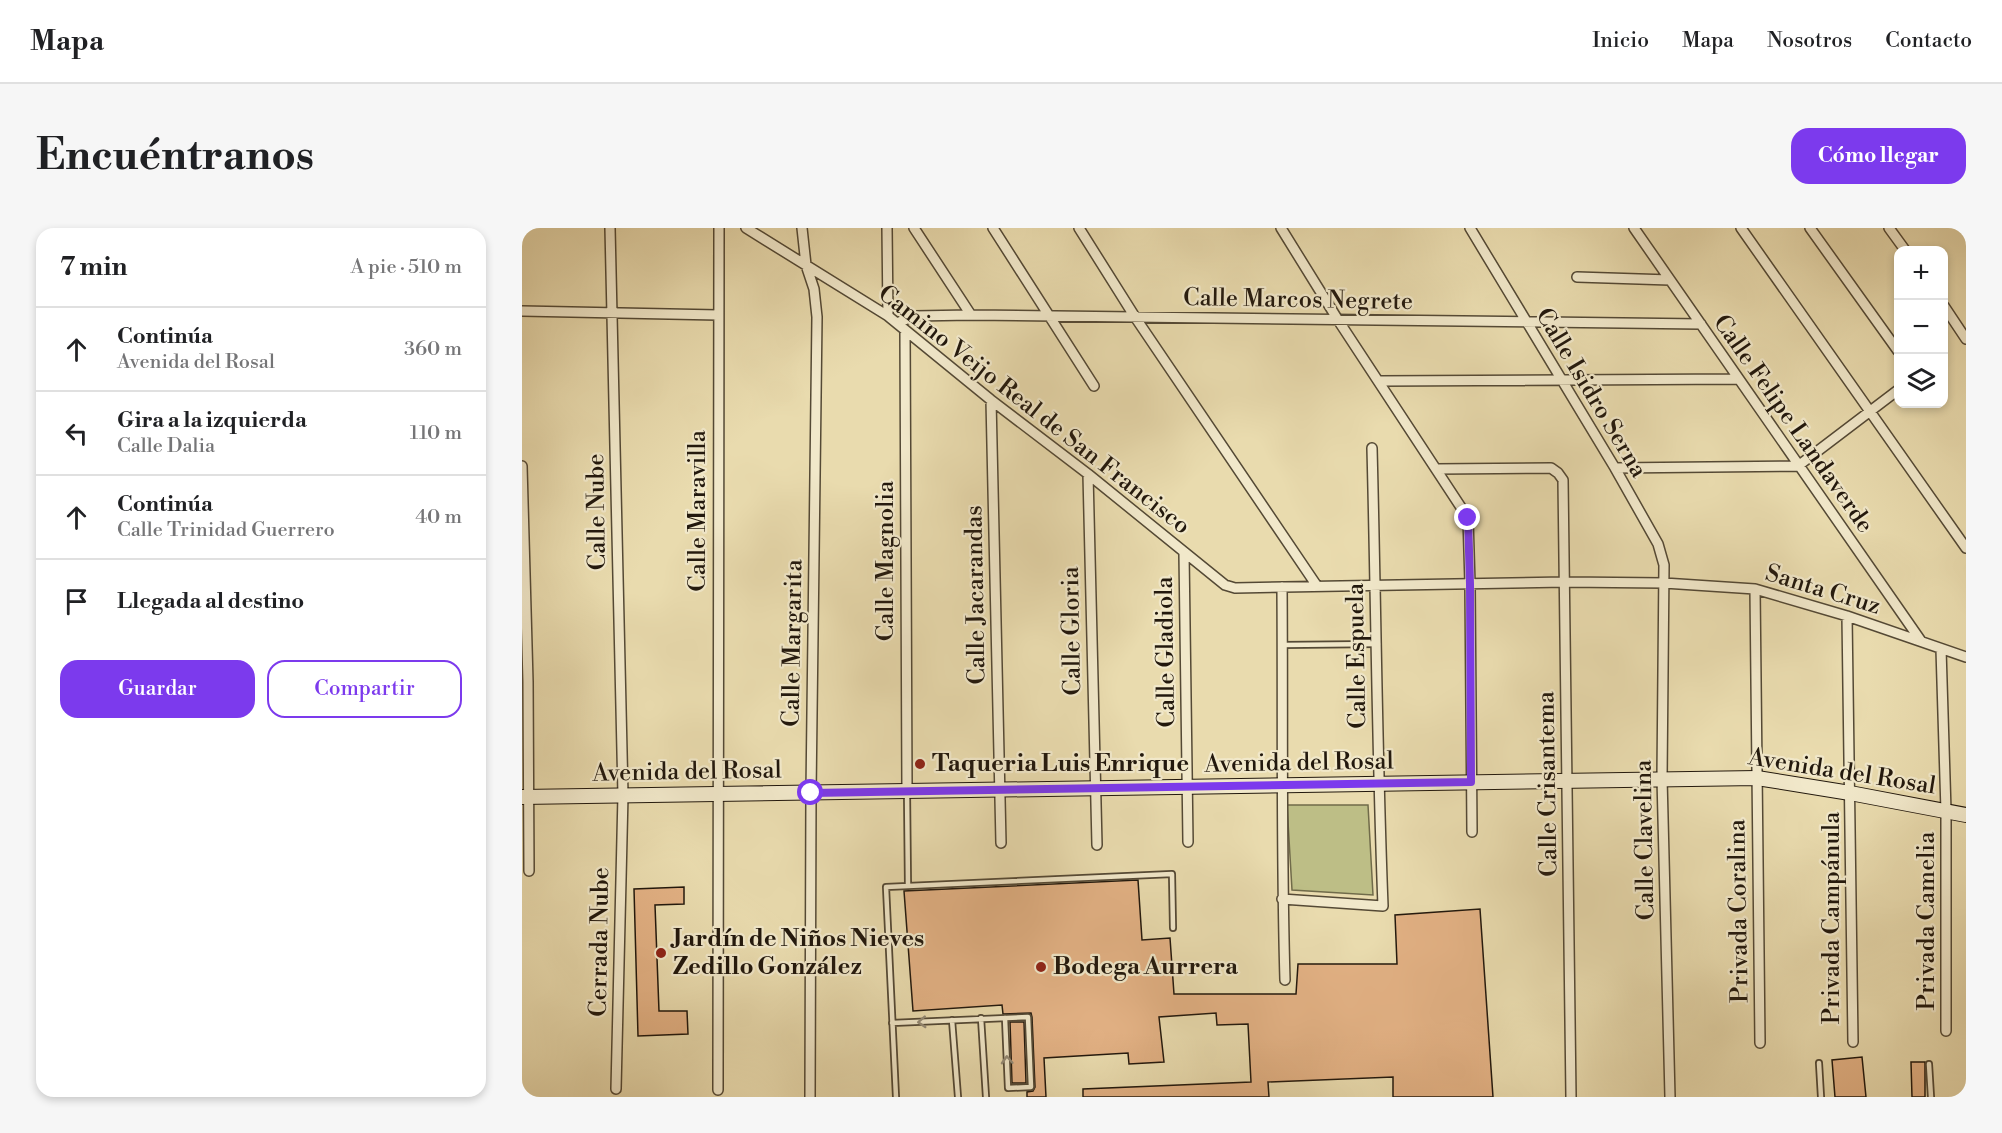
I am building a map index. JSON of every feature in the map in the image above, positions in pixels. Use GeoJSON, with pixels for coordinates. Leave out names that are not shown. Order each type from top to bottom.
{"type":"FeatureCollection","features":[{"type":"Feature","properties":{"kind":"street","name":"Calle Nube"},"geometry":{"type":"LineString","coordinates":[[610,228],[623,795]]}},
{"type":"Feature","properties":{"kind":"street","name":"Calle Maravilla"},"geometry":{"type":"LineString","coordinates":[[717,1090],[719,228]]}},
{"type":"Feature","properties":{"kind":"street","name":"Camino Veijo Real de San Francisco"},"geometry":{"type":"LineString","coordinates":[[746,228],[888,316],[1184,553],[1225,585],[1235,588]]}},
{"type":"Feature","properties":{"kind":"street","name":"Calle Margarita"},"geometry":{"type":"LineString","coordinates":[[802,228],[806,265],[814,289],[817,316],[810,1097]]}},
{"type":"Feature","properties":{"kind":"street"},"geometry":{"type":"LineString","coordinates":[[887,228],[888,316]]}},
{"type":"Feature","properties":{"kind":"street"},"geometry":{"type":"LineString","coordinates":[[914,228],[971,315]]}},
{"type":"Feature","properties":{"kind":"street"},"geometry":{"type":"LineString","coordinates":[[993,228],[1094,386]]}},
{"type":"Feature","properties":{"kind":"street"},"geometry":{"type":"LineString","coordinates":[[1078,228],[1135,317],[1317,586]]}},
{"type":"Feature","properties":{"kind":"street"},"geometry":{"type":"LineString","coordinates":[[1281,228],[1338,320],[1468,518],[1472,832]]}},
{"type":"Feature","properties":{"kind":"street","name":"Calle Isidro Serna"},"geometry":{"type":"LineString","coordinates":[[1470,228],[1615,468],[1658,544],[1664,565],[1664,583]]}},
{"type":"Feature","properties":{"kind":"street","name":"Calle Felipe Landaverde"},"geometry":{"type":"LineString","coordinates":[[1635,228],[1737,379],[1921,641]]}},
{"type":"Feature","properties":{"kind":"street"},"geometry":{"type":"LineString","coordinates":[[1741,228],[1966,548]]}},
{"type":"Feature","properties":{"kind":"street"},"geometry":{"type":"LineString","coordinates":[[1810,228],[1894,344]]}},
{"type":"Feature","properties":{"kind":"street"},"geometry":{"type":"LineString","coordinates":[[1889,228],[1902,246]]}},
{"type":"Feature","properties":{"kind":"street"},"geometry":{"type":"LineString","coordinates":[[1577,277],[1670,280]]}},
{"type":"Feature","properties":{"kind":"street"},"geometry":{"type":"LineString","coordinates":[[522,311],[718,315]]}},
{"type":"Feature","properties":{"kind":"street"},"geometry":{"type":"LineString","coordinates":[[1948,312],[1966,339]]}},
{"type":"Feature","properties":{"kind":"street","name":"Calle Marcos Negrete"},"geometry":{"type":"LineString","coordinates":[[897,323],[914,316],[1050,315],[1701,324]]}},
{"type":"Feature","properties":{"kind":"street","name":"Calle Magnolia"},"geometry":{"type":"LineString","coordinates":[[905,331],[907,792]]}},
{"type":"Feature","properties":{"kind":"street"},"geometry":{"type":"LineString","coordinates":[[1380,381],[1737,379]]}},
{"type":"Feature","properties":{"kind":"street"},"geometry":{"type":"LineString","coordinates":[[1615,468],[1798,466],[1894,394]]}},
{"type":"Feature","properties":{"kind":"street","name":"Calle Jacarandas"},"geometry":{"type":"LineString","coordinates":[[991,400],[1001,843]]}},
{"type":"Feature","properties":{"kind":"street","name":"Calle Espuela"},"geometry":{"type":"LineString","coordinates":[[1282,899],[1383,906],[1378,784],[1372,448]]}},
{"type":"Feature","properties":{"kind":"street"},"geometry":{"type":"LineString","coordinates":[[522,466],[525,797],[529,872]]}},
{"type":"Feature","properties":{"kind":"street","name":"Calle Crisantema"},"geometry":{"type":"LineString","coordinates":[[1437,469],[1551,468],[1558,472],[1563,480],[1571,1097]]}},
{"type":"Feature","properties":{"kind":"street","name":"Calle Gloria"},"geometry":{"type":"LineString","coordinates":[[1088,474],[1097,845]]}},
{"type":"Feature","properties":{"kind":"street","name":"Calle Gladiola"},"geometry":{"type":"LineString","coordinates":[[1184,553],[1188,842]]}},
{"type":"Feature","properties":{"kind":"street","name":"Santa Cruz"},"geometry":{"type":"LineString","coordinates":[[1235,588],[1564,582],[1664,583],[1755,589],[1847,616],[1966,657]]}},
{"type":"Feature","properties":{"kind":"street","name":"Calle Clavelina"},"geometry":{"type":"LineString","coordinates":[[1664,583],[1662,778],[1670,1097]]}},
{"type":"Feature","properties":{"kind":"street"},"geometry":{"type":"LineString","coordinates":[[1282,587],[1284,785],[1282,899],[1285,980]]}},
{"type":"Feature","properties":{"kind":"street","name":"Privada Coralina"},"geometry":{"type":"LineString","coordinates":[[1755,589],[1760,1043]]}},
{"type":"Feature","properties":{"kind":"street","name":"Privada Campánula"},"geometry":{"type":"LineString","coordinates":[[1847,616],[1852,1042]]}},
{"type":"Feature","properties":{"kind":"street","name":"Privada Camelia"},"geometry":{"type":"LineString","coordinates":[[1941,649],[1946,811],[1946,1031]]}},
{"type":"Feature","properties":{"kind":"street","name":"Avenida del Rosal"},"geometry":{"type":"LineString","coordinates":[[525,797],[1757,778],[1966,815]]}},
{"type":"Feature","properties":{"kind":"street","name":"Cerrada Nube"},"geometry":{"type":"LineString","coordinates":[[616,1089],[623,795]]}},
{"type":"Feature","properties":{"kind":"lane"},"geometry":{"type":"LineString","coordinates":[[1282,645],[1377,644]]}},
{"type":"Feature","properties":{"kind":"lane"},"geometry":{"type":"LineString","coordinates":[[907,792],[908,886]]}},
{"type":"Feature","properties":{"kind":"lane"},"geometry":{"type":"LineString","coordinates":[[896,1097],[886,887],[1172,874],[1173,928]]}},
{"type":"Feature","properties":{"kind":"lane"},"geometry":{"type":"LineString","coordinates":[[892,1023],[981,1018],[1028,1017],[1031,1087],[1008,1088],[1005,1018]]}},
{"type":"Feature","properties":{"kind":"lane"},"geometry":{"type":"LineString","coordinates":[[981,1018],[986,1097]]}},
{"type":"Feature","properties":{"kind":"lane"},"geometry":{"type":"LineString","coordinates":[[952,1020],[958,1097]]}},
{"type":"Feature","properties":{"kind":"lane"},"geometry":{"type":"LineString","coordinates":[[1819,1063],[1821,1097]]}},
{"type":"Feature","properties":{"kind":"lane"},"geometry":{"type":"LineString","coordinates":[[1929,1064],[1931,1097]]}},
{"type":"Feature","properties":{"kind":"green space"},"geometry":{"type":"Polygon","coordinates":[[[1287,805],[1368,805],[1373,895],[1292,890],[1287,805]]]}},
{"type":"Feature","properties":{"kind":"building"},"geometry":{"type":"Polygon","coordinates":[[[1138,880],[1142,940],[1170,938],[1174,994],[1296,994],[1298,964],[1397,964],[1395,915],[1480,909],[1493,1097],[1393,1097],[1393,1077],[1268,1082],[1269,1097],[1083,1097],[1083,1089],[1251,1082],[1248,1024],[1217,1025],[1216,1013],[1159,1017],[1164,1062],[1129,1064],[1128,1053],[1044,1058],[1046,1097],[1027,1097],[1027,1092],[1033,1091],[1035,1087],[1031,1013],[1003,1014],[1002,1005],[913,1011],[904,891],[1138,880]]]}},
{"type":"Feature","properties":{"kind":"building"},"geometry":{"type":"Polygon","coordinates":[[[684,887],[684,904],[655,905],[659,1011],[687,1011],[688,1034],[638,1036],[634,889],[684,887]]]}},
{"type":"Feature","properties":{"kind":"building"},"geometry":{"type":"Polygon","coordinates":[[[1010,1022],[1024,1022],[1026,1083],[1012,1083],[1010,1022]]]}},
{"type":"Feature","properties":{"kind":"building"},"geometry":{"type":"Polygon","coordinates":[[[1862,1057],[1866,1097],[1835,1097],[1832,1060],[1862,1057]]]}},
{"type":"Feature","properties":{"kind":"building"},"geometry":{"type":"Polygon","coordinates":[[[1911,1062],[1925,1062],[1925,1097],[1912,1097],[1911,1062]]]}},
{"type":"Feature","properties":{"kind":"place","name":"Taqueria Luis Enrique"},"geometry":{"type":"Point","coordinates":[920,764]}},
{"type":"Feature","properties":{"kind":"place","name":"Jardín de Niños Nieves Zedillo González"},"geometry":{"type":"Point","coordinates":[661,953]}},
{"type":"Feature","properties":{"kind":"place","name":"Bodega Aurrera"},"geometry":{"type":"Point","coordinates":[1041,967]}},
{"type":"Feature","properties":{"kind":"route"},"geometry":{"type":"LineString","coordinates":[[811,793],[1471,782],[1468,518]]}}]}
